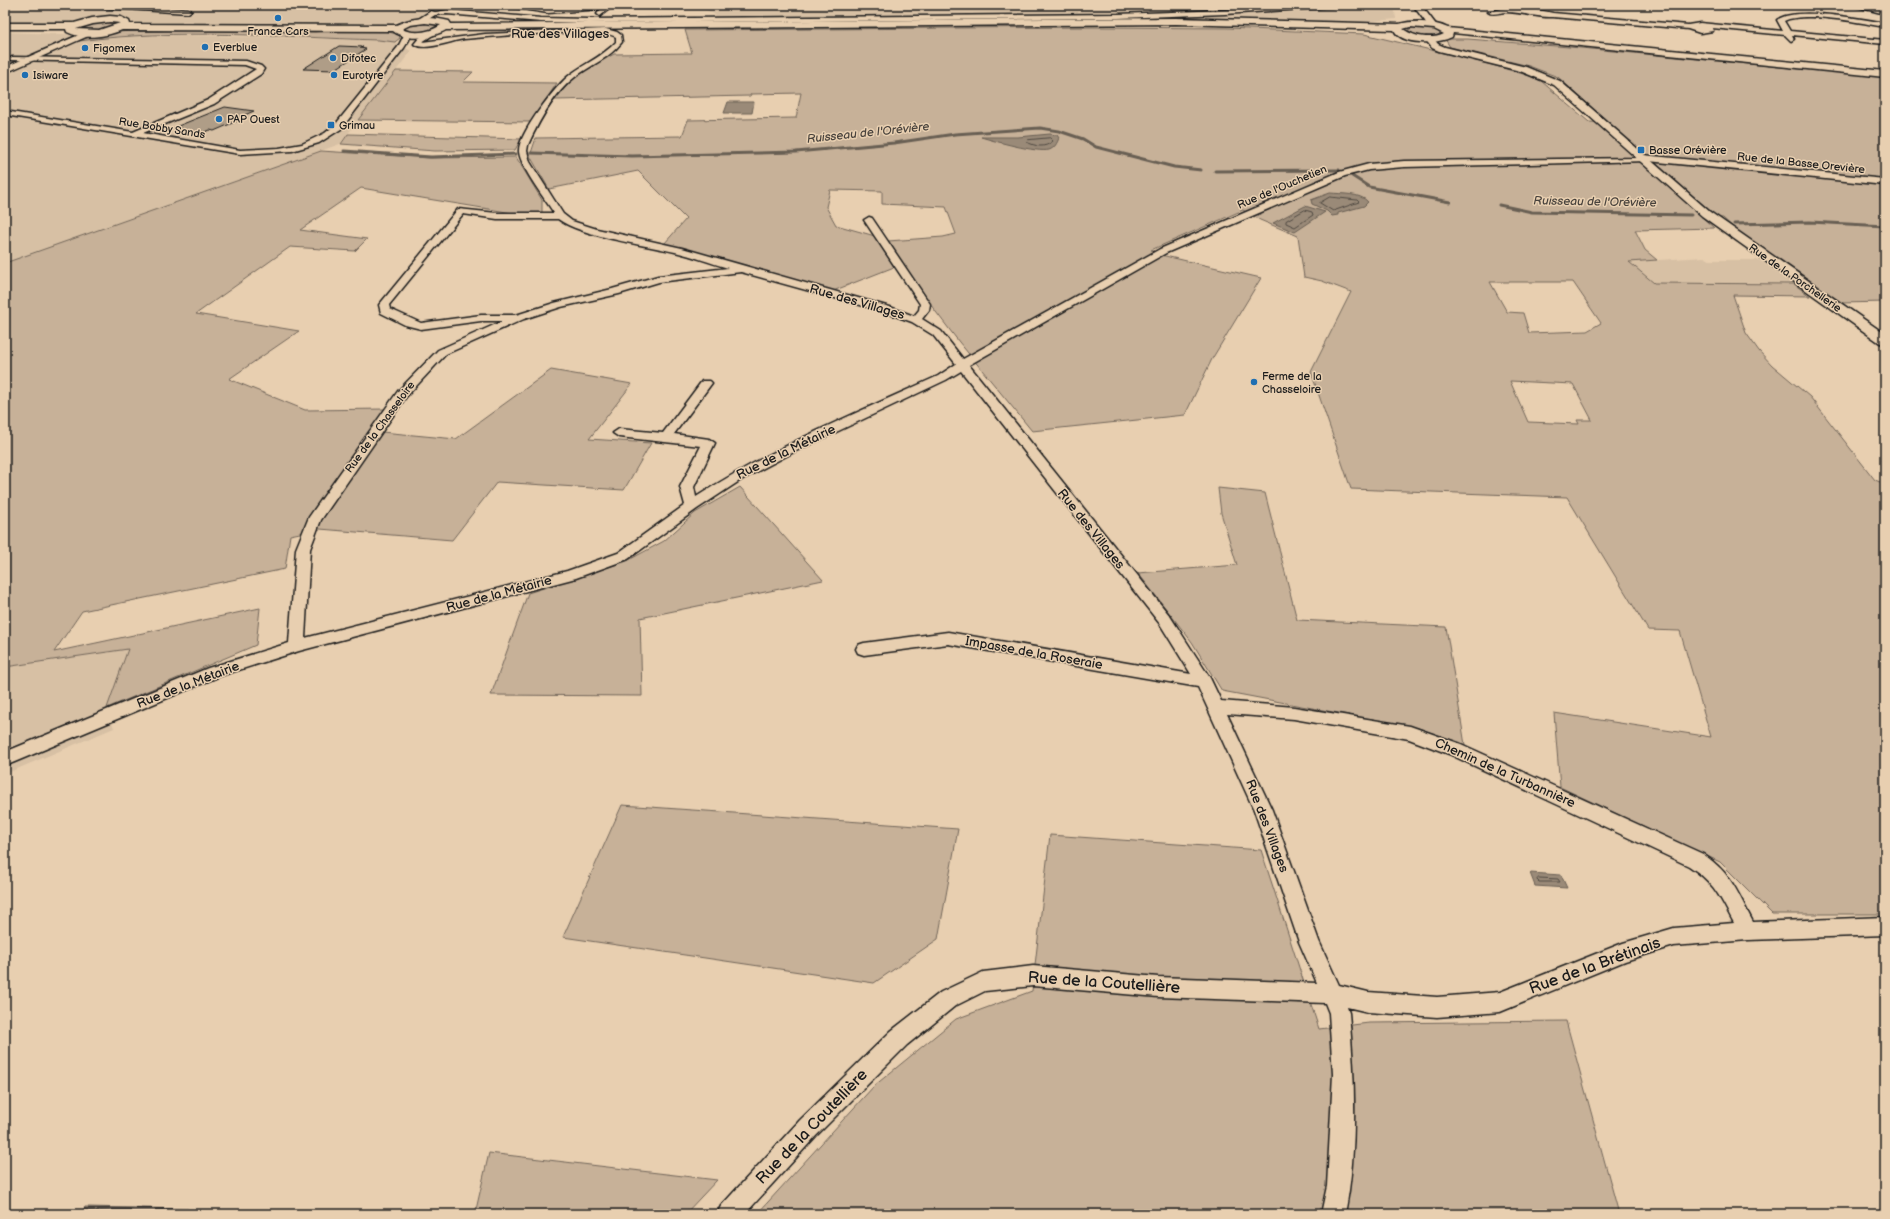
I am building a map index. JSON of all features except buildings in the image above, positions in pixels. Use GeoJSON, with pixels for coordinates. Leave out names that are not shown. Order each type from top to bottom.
{"type":"FeatureCollection","features":[{"type":"Feature","properties":{"kind":"main road"},"geometry":{"type":"LineString","coordinates":[[74,29],[104,20],[397,28],[404,24],[421,20],[443,24],[1089,23],[1290,26],[1407,25],[1433,26],[1446,33],[1885,74]]}},
{"type":"Feature","properties":{"kind":"main road"},"geometry":{"type":"LineString","coordinates":[[5,26],[74,29],[91,33],[128,21]]}},
{"type":"Feature","properties":{"kind":"main road"},"geometry":{"type":"LineString","coordinates":[[397,28],[398,31],[407,34],[422,34],[434,32],[443,24]]}},
{"type":"Feature","properties":{"kind":"main road"},"geometry":{"type":"LineString","coordinates":[[1407,25],[1429,39],[1446,33]]}},
{"type":"Feature","properties":{"kind":"street"},"geometry":{"type":"LineString","coordinates":[[94,5],[151,10],[188,11]]}},
{"type":"Feature","properties":{"kind":"street"},"geometry":{"type":"LineString","coordinates":[[500,5],[548,11],[628,5]]}},
{"type":"Feature","properties":{"kind":"street"},"geometry":{"type":"LineString","coordinates":[[421,20],[433,9],[590,21],[902,17],[1066,18],[1228,12],[1332,5]]}},
{"type":"Feature","properties":{"kind":"street"},"geometry":{"type":"LineString","coordinates":[[1417,5],[1433,26]]}},
{"type":"Feature","properties":{"kind":"street"},"geometry":{"type":"LineString","coordinates":[[1853,5],[1885,12]]}},
{"type":"Feature","properties":{"kind":"street"},"geometry":{"type":"LineString","coordinates":[[590,21],[598,17],[607,7]]}},
{"type":"Feature","properties":{"kind":"street"},"geometry":{"type":"LineString","coordinates":[[104,20],[127,8]]}},
{"type":"Feature","properties":{"kind":"street"},"geometry":{"type":"LineString","coordinates":[[433,9],[443,24]]}},
{"type":"Feature","properties":{"kind":"street"},"geometry":{"type":"LineString","coordinates":[[128,21],[151,10]]}},
{"type":"Feature","properties":{"kind":"street"},"geometry":{"type":"LineString","coordinates":[[1491,12],[1506,10],[1790,36],[1885,42]]}},
{"type":"Feature","properties":{"kind":"street"},"geometry":{"type":"LineString","coordinates":[[1790,36],[1780,20],[1783,18],[1795,16],[1822,17],[1885,25]]}},
{"type":"Feature","properties":{"kind":"street"},"geometry":{"type":"LineString","coordinates":[[8,61],[74,29]]}},
{"type":"Feature","properties":{"kind":"street","name":"Rue des Villages"},"geometry":{"type":"LineString","coordinates":[[441,42],[461,38],[535,32],[606,31],[615,33],[619,36],[619,42],[614,49],[571,76],[564,83],[545,110],[524,145],[523,151],[526,162],[560,216],[569,222],[595,231],[679,250],[741,269],[886,309],[916,320],[937,333],[1165,620],[1204,682],[1263,810],[1308,942],[1332,993],[1338,1013],[1344,1074],[1339,1186],[1333,1214]]}},
{"type":"Feature","properties":{"kind":"street"},"geometry":{"type":"LineString","coordinates":[[434,32],[421,39],[417,44],[441,42]]}},
{"type":"Feature","properties":{"kind":"street"},"geometry":{"type":"LineString","coordinates":[[5,70],[91,33]]}},
{"type":"Feature","properties":{"kind":"street"},"geometry":{"type":"LineString","coordinates":[[401,48],[406,40],[407,34]]}},
{"type":"Feature","properties":{"kind":"street"},"geometry":{"type":"LineString","coordinates":[[401,48],[422,34]]}},
{"type":"Feature","properties":{"kind":"street"},"geometry":{"type":"LineString","coordinates":[[1790,36],[1885,48]]}},
{"type":"Feature","properties":{"kind":"street","name":"Rue de la Porchellerie"},"geometry":{"type":"LineString","coordinates":[[1429,39],[1435,46],[1442,49],[1514,66],[1554,81],[1706,214],[1885,340]]}},
{"type":"Feature","properties":{"kind":"street"},"geometry":{"type":"LineString","coordinates":[[401,48],[425,46],[441,42]]}},
{"type":"Feature","properties":{"kind":"street","name":"Rue Bobby Sands"},"geometry":{"type":"LineString","coordinates":[[5,113],[240,152],[266,152],[293,148],[316,142],[330,135],[401,48]]}},
{"type":"Feature","properties":{"kind":"street"},"geometry":{"type":"LineString","coordinates":[[8,61],[246,63],[259,67],[260,69],[258,72],[211,102],[134,134]]}},
{"type":"Feature","properties":{"kind":"street","name":"Rue de la Basse Orevière"},"geometry":{"type":"LineString","coordinates":[[1644,159],[1885,182]]}},
{"type":"Feature","properties":{"kind":"street","name":"Rue de l'Ouchetien"},"geometry":{"type":"LineString","coordinates":[[963,364],[1164,251],[1342,174],[1369,167],[1404,164],[1644,159]]}},
{"type":"Feature","properties":{"kind":"street"},"geometry":{"type":"LineString","coordinates":[[520,317],[481,318],[422,326],[409,323],[384,311],[384,306],[461,211],[497,216],[560,216]]}},
{"type":"Feature","properties":{"kind":"street"},"geometry":{"type":"LineString","coordinates":[[868,220],[925,304],[924,310],[916,320]]}},
{"type":"Feature","properties":{"kind":"street","name":"Rue de la Chasseloire"},"geometry":{"type":"LineString","coordinates":[[297,646],[301,563],[303,549],[314,520],[402,394],[427,366],[442,352],[520,317],[558,305],[615,292],[658,279],[741,269]]}},
{"type":"Feature","properties":{"kind":"street","name":"Rue de la Métairie"},"geometry":{"type":"LineString","coordinates":[[5,759],[214,672],[297,646],[518,590],[579,572],[623,556],[692,506],[736,477],[790,449],[942,378],[963,364]]}},
{"type":"Feature","properties":{"kind":"street"},"geometry":{"type":"LineString","coordinates":[[666,437],[706,383]]}},
{"type":"Feature","properties":{"kind":"street"},"geometry":{"type":"LineString","coordinates":[[620,433],[709,443],[687,487],[692,506]]}},
{"type":"Feature","properties":{"kind":"street","name":"Impasse de la Roseraie"},"geometry":{"type":"LineString","coordinates":[[864,649],[948,638],[1204,682]]}},
{"type":"Feature","properties":{"kind":"street","name":"Chemin de la Turbannière"},"geometry":{"type":"LineString","coordinates":[[1216,707],[1294,713],[1410,733],[1455,749],[1696,860],[1712,870],[1724,885],[1748,931]]}},
{"type":"Feature","properties":{"kind":"street","name":"Rue de la Brétinais"},"geometry":{"type":"LineString","coordinates":[[1332,993],[1368,1002],[1437,1007],[1500,1002],[1623,952],[1674,937],[1748,931],[1885,926]]}},
{"type":"Feature","properties":{"kind":"street","name":"Rue de la Coutellière"},"geometry":{"type":"LineString","coordinates":[[729,1214],[808,1128],[899,1038],[948,999],[983,982],[1033,976],[1158,987],[1332,993]]}},
{"type":"Feature","properties":{"kind":"shaded area"},"geometry":{"type":"Polygon","coordinates":[[[5,5],[443,5],[444,10],[414,19],[387,23],[206,25],[136,23],[127,19],[119,18],[37,23],[5,22],[5,5]]]}},
{"type":"Feature","properties":{"kind":"shaded area"},"geometry":{"type":"Polygon","coordinates":[[[697,5],[1394,5],[1396,19],[1364,22],[714,18],[715,15],[697,5]]]}},
{"type":"Feature","properties":{"kind":"shaded area"},"geometry":{"type":"Polygon","coordinates":[[[95,22],[118,23],[100,30],[77,29],[95,22]]]}},
{"type":"Feature","properties":{"kind":"shaded area"},"geometry":{"type":"Polygon","coordinates":[[[427,23],[434,24],[436,26],[429,30],[421,31],[405,29],[406,27],[427,23]]]}},
{"type":"Feature","properties":{"kind":"shaded area"},"geometry":{"type":"Polygon","coordinates":[[[1092,27],[1227,28],[1364,34],[1489,64],[1530,76],[1541,81],[1589,122],[1609,123],[1558,77],[1529,66],[1450,47],[1445,39],[1468,39],[1581,48],[1885,77],[1885,302],[1841,303],[1736,230],[1723,218],[1702,217],[1714,228],[1635,230],[1645,250],[1657,260],[1629,262],[1654,283],[1794,284],[1810,296],[1733,295],[1746,333],[1759,351],[1772,365],[1810,397],[1875,480],[1885,484],[1885,914],[1772,914],[1720,862],[1560,787],[1554,713],[1711,737],[1680,631],[1648,630],[1567,497],[1351,489],[1311,372],[1351,292],[1322,281],[1304,277],[1298,236],[1260,220],[1243,210],[1151,250],[1165,256],[1261,278],[1212,359],[1185,415],[1032,431],[933,308],[888,241],[943,237],[956,234],[946,207],[882,204],[882,191],[830,190],[826,207],[836,225],[875,236],[894,267],[833,291],[664,244],[686,219],[638,171],[549,189],[530,156],[536,138],[682,136],[688,120],[796,118],[801,93],[751,94],[750,96],[555,100],[575,76],[614,54],[692,53],[685,30],[1092,27]],[[1490,282],[1507,312],[1523,313],[1529,333],[1587,331],[1601,323],[1573,282],[1490,282]],[[1510,381],[1528,422],[1579,424],[1577,420],[1592,420],[1573,384],[1510,381]]]}},
{"type":"Feature","properties":{"kind":"shaded area"},"geometry":{"type":"Polygon","coordinates":[[[1415,27],[1435,29],[1440,34],[1423,36],[1408,30],[1415,27]]]}},
{"type":"Feature","properties":{"kind":"shaded area"},"geometry":{"type":"Polygon","coordinates":[[[347,29],[369,29],[389,32],[399,35],[400,38],[395,42],[228,34],[191,34],[116,37],[79,41],[102,34],[115,32],[179,30],[315,32],[347,29]]]}},
{"type":"Feature","properties":{"kind":"shaded area"},"geometry":{"type":"Polygon","coordinates":[[[5,32],[91,35],[81,40],[118,36],[176,35],[378,40],[395,42],[411,51],[340,144],[5,263],[5,32]]]}},
{"type":"Feature","properties":{"kind":"shaded area"},"geometry":{"type":"Polygon","coordinates":[[[396,71],[473,72],[463,82],[557,83],[531,122],[358,120],[396,71]]]}},
{"type":"Feature","properties":{"kind":"shaded area"},"geometry":{"type":"Polygon","coordinates":[[[348,134],[521,139],[515,150],[435,151],[341,144],[348,134]]]}},
{"type":"Feature","properties":{"kind":"shaded area"},"geometry":{"type":"Polygon","coordinates":[[[321,151],[429,158],[516,157],[542,200],[542,215],[519,214],[361,188],[300,230],[367,239],[355,251],[290,247],[196,314],[299,331],[229,379],[305,410],[386,409],[371,431],[456,439],[551,370],[632,384],[589,439],[651,443],[624,490],[497,482],[452,540],[320,529],[290,535],[285,569],[82,611],[54,652],[260,608],[256,645],[107,708],[128,649],[5,667],[5,263],[321,151]]]}},
{"type":"Feature","properties":{"kind":"shaded area"},"geometry":{"type":"Polygon","coordinates":[[[1704,257],[1710,260],[1759,260],[1794,284],[1654,283],[1628,262],[1704,257]]]}},
{"type":"Feature","properties":{"kind":"shaded area"},"geometry":{"type":"Polygon","coordinates":[[[740,487],[823,580],[640,618],[642,696],[491,695],[528,593],[627,561],[664,541],[695,513],[740,487]]]}},
{"type":"Feature","properties":{"kind":"shaded area"},"geometry":{"type":"Polygon","coordinates":[[[1218,488],[1265,493],[1297,620],[1446,627],[1465,745],[1418,728],[1222,691],[1192,642],[1138,573],[1237,565],[1221,513],[1218,488]]]}},
{"type":"Feature","properties":{"kind":"shaded area"},"geometry":{"type":"Polygon","coordinates":[[[128,649],[107,708],[114,728],[5,774],[5,667],[128,649]]]}},
{"type":"Feature","properties":{"kind":"shaded area"},"geometry":{"type":"Polygon","coordinates":[[[622,805],[958,829],[938,939],[874,983],[563,937],[622,805]]]}},
{"type":"Feature","properties":{"kind":"shaded area"},"geometry":{"type":"Polygon","coordinates":[[[1050,835],[1261,850],[1319,1029],[1369,1023],[1566,1021],[1619,1214],[757,1214],[874,1086],[956,1019],[1032,991],[1050,835]]]}},
{"type":"Feature","properties":{"kind":"shaded area"},"geometry":{"type":"Polygon","coordinates":[[[489,1153],[717,1180],[685,1214],[475,1214],[489,1153]]]}},
{"type":"Feature","properties":{"kind":"water"},"geometry":{"type":"Polygon","coordinates":[[[728,102],[754,102],[752,113],[724,113],[728,102]]]}},
{"type":"Feature","properties":{"kind":"water"},"geometry":{"type":"Polygon","coordinates":[[[1050,134],[1057,135],[1059,138],[1056,145],[1049,150],[1035,150],[981,137],[1018,137],[1050,134]]]}},
{"type":"Feature","properties":{"kind":"water"},"geometry":{"type":"Polygon","coordinates":[[[1330,193],[1356,195],[1368,202],[1364,206],[1332,216],[1327,211],[1312,204],[1311,200],[1330,193]]]}},
{"type":"Feature","properties":{"kind":"water"},"geometry":{"type":"Polygon","coordinates":[[[1305,206],[1325,212],[1295,232],[1273,223],[1305,206]]]}},
{"type":"Feature","properties":{"kind":"water"},"geometry":{"type":"Polygon","coordinates":[[[1530,873],[1561,875],[1567,888],[1535,886],[1530,873]]]}},
{"type":"Feature","properties":{"kind":"water"},"geometry":{"type":"Polygon","coordinates":[[[85,1207],[188,1209],[186,1214],[81,1214],[85,1207]]]}},
{"type":"Feature","properties":{"kind":"waterway","name":"Ruisseau de l'Orévière"},"geometry":{"type":"LineString","coordinates":[[531,153],[632,156],[796,152],[894,143],[955,134],[1040,128],[1059,131],[1083,139],[1096,147],[1174,167],[1201,170]]}},
{"type":"Feature","properties":{"kind":"waterway","name":"Ruisseau de l'Orévière"},"geometry":{"type":"LineString","coordinates":[[344,151],[431,157],[516,154]]}},
{"type":"Feature","properties":{"kind":"waterway","name":"Ruisseau de l'Orévière"},"geometry":{"type":"LineString","coordinates":[[1215,171],[1339,170]]}},
{"type":"Feature","properties":{"kind":"waterway","name":"Ruisseau de l'Orévière"},"geometry":{"type":"LineString","coordinates":[[1352,176],[1369,187],[1450,202]]}},
{"type":"Feature","properties":{"kind":"waterway","name":"Ruisseau de l'Orévière"},"geometry":{"type":"LineString","coordinates":[[1499,205],[1532,212],[1691,215]]}},
{"type":"Feature","properties":{"kind":"waterway","name":"Ruisseau de l'Orévière"},"geometry":{"type":"LineString","coordinates":[[1734,224],[1810,222],[1885,226]]}},
{"type":"Feature","properties":{"kind":"place","name":"France Cars"},"geometry":{"type":"Point","coordinates":[278,18]}},
{"type":"Feature","properties":{"kind":"place","name":"Everblue"},"geometry":{"type":"Point","coordinates":[205,47]}},
{"type":"Feature","properties":{"kind":"place","name":"Figomex"},"geometry":{"type":"Point","coordinates":[85,48]}},
{"type":"Feature","properties":{"kind":"place","name":"Difotec"},"geometry":{"type":"Point","coordinates":[333,58]}},
{"type":"Feature","properties":{"kind":"place","name":"Isiware"},"geometry":{"type":"Point","coordinates":[25,75]}},
{"type":"Feature","properties":{"kind":"place","name":"Eurotyre"},"geometry":{"type":"Point","coordinates":[334,75]}},
{"type":"Feature","properties":{"kind":"place","name":"PAP Ouest"},"geometry":{"type":"Point","coordinates":[219,119]}},
{"type":"Feature","properties":{"kind":"place","name":"Grimau"},"geometry":{"type":"Point","coordinates":[331,125]}},
{"type":"Feature","properties":{"kind":"place","name":"Basse Orévière"},"geometry":{"type":"Point","coordinates":[1641,150]}},
{"type":"Feature","properties":{"kind":"place","name":"Ferme de la Chasseloire"},"geometry":{"type":"Point","coordinates":[1254,382]}}]}
